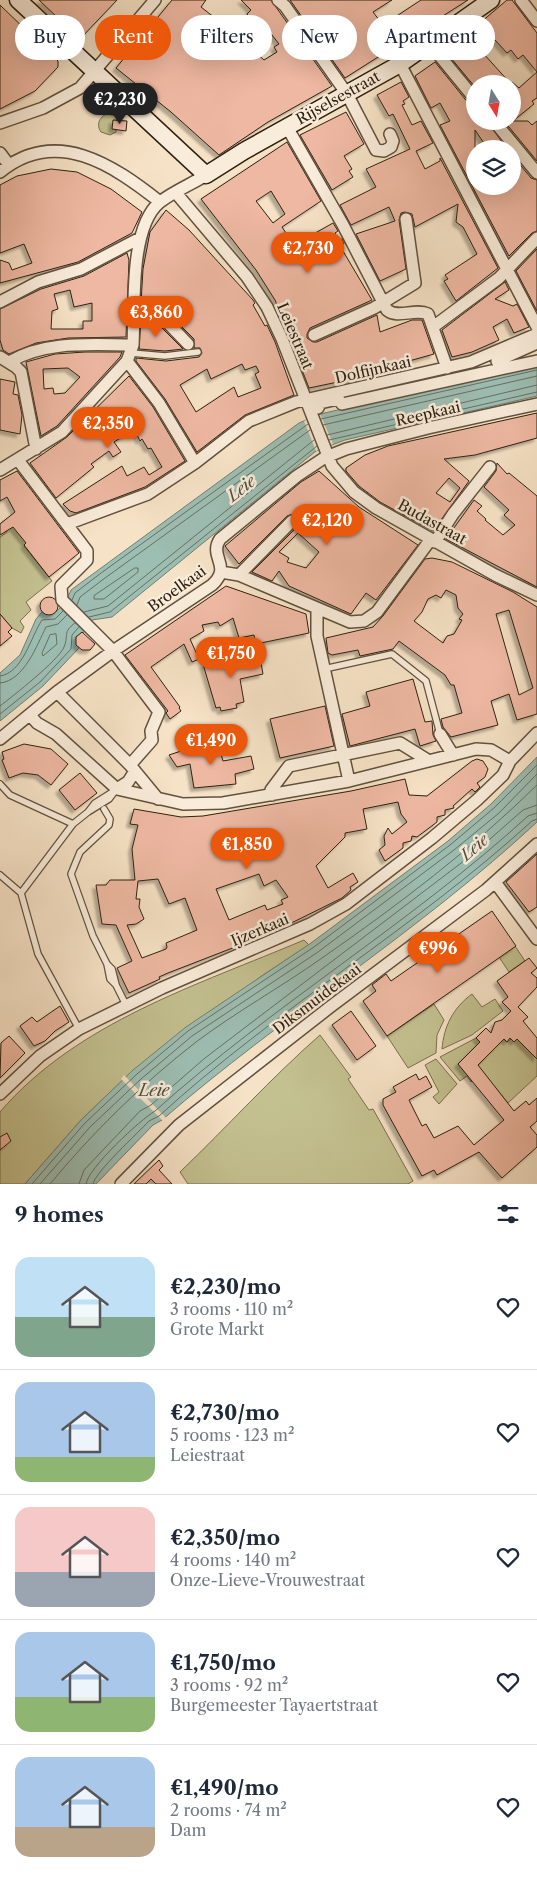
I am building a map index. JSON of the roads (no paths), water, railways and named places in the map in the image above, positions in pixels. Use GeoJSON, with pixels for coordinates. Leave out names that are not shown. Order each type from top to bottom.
{"type":"FeatureCollection","features":[{"type":"Feature","properties":{"kind":"street"},"geometry":{"type":"LineString","coordinates":[[0,470],[62,432],[75,420],[130,353],[140,238],[146,220],[160,202],[206,175],[18,0]]}},
{"type":"Feature","properties":{"kind":"street"},"geometry":{"type":"LineString","coordinates":[[0,123],[43,108],[80,88],[154,0]]}},
{"type":"Feature","properties":{"kind":"street"},"geometry":{"type":"LineString","coordinates":[[278,0],[285,6],[347,94],[376,150],[384,151],[391,146],[393,141],[390,134]]}},
{"type":"Feature","properties":{"kind":"street","name":"Rijselsestraat"},"geometry":{"type":"LineString","coordinates":[[470,15],[491,0]]}},
{"type":"Feature","properties":{"kind":"street"},"geometry":{"type":"LineString","coordinates":[[521,0],[537,21]]}},
{"type":"Feature","properties":{"kind":"street","name":"Rijselsestraat"},"geometry":{"type":"LineString","coordinates":[[206,175],[286,127],[406,60]]}},
{"type":"Feature","properties":{"kind":"street"},"geometry":{"type":"LineString","coordinates":[[443,60],[466,88]]}},
{"type":"Feature","properties":{"kind":"street"},"geometry":{"type":"LineString","coordinates":[[400,64],[537,326]]}},
{"type":"Feature","properties":{"kind":"street"},"geometry":{"type":"LineString","coordinates":[[286,127],[326,194],[382,302],[390,313],[426,312],[434,327],[447,368]]}},
{"type":"Feature","properties":{"kind":"street"},"geometry":{"type":"LineString","coordinates":[[501,130],[537,173]]}},
{"type":"Feature","properties":{"kind":"street"},"geometry":{"type":"LineString","coordinates":[[0,172],[20,159],[42,153],[56,152],[80,155],[112,167],[160,202]]}},
{"type":"Feature","properties":{"kind":"street"},"geometry":{"type":"LineString","coordinates":[[0,153],[9,165]]}},
{"type":"Feature","properties":{"kind":"street","name":"Leiestraat"},"geometry":{"type":"LineString","coordinates":[[176,193],[247,277],[262,299],[275,323],[305,400],[315,413],[326,452]]}},
{"type":"Feature","properties":{"kind":"street"},"geometry":{"type":"LineString","coordinates":[[314,335],[374,308],[416,281],[411,265],[406,219]]}},
{"type":"Feature","properties":{"kind":"street"},"geometry":{"type":"LineString","coordinates":[[0,302],[38,282],[82,269],[140,238]]}},
{"type":"Feature","properties":{"kind":"street"},"geometry":{"type":"LineString","coordinates":[[434,327],[475,297],[507,269],[537,238]]}},
{"type":"Feature","properties":{"kind":"street"},"geometry":{"type":"LineString","coordinates":[[135,309],[163,318],[188,344]]}},
{"type":"Feature","properties":{"kind":"street","name":"Dolfijnkaai"},"geometry":{"type":"LineString","coordinates":[[67,524],[148,494],[195,463],[249,421],[305,400],[471,362],[537,334]]}},
{"type":"Feature","properties":{"kind":"street"},"geometry":{"type":"LineString","coordinates":[[499,366],[497,361],[537,343]]}},
{"type":"Feature","properties":{"kind":"street"},"geometry":{"type":"LineString","coordinates":[[5,360],[56,346],[130,353]]}},
{"type":"Feature","properties":{"kind":"street"},"geometry":{"type":"LineString","coordinates":[[499,366],[537,350]]}},
{"type":"Feature","properties":{"kind":"street"},"geometry":{"type":"LineString","coordinates":[[130,353],[195,463]]}},
{"type":"Feature","properties":{"kind":"street"},"geometry":{"type":"LineString","coordinates":[[5,360],[18,368],[22,375],[36,449]]}},
{"type":"Feature","properties":{"kind":"street"},"geometry":{"type":"LineString","coordinates":[[315,413],[320,403],[338,399],[342,404],[499,366],[537,361]]}},
{"type":"Feature","properties":{"kind":"street","name":"Reepkaai"},"geometry":{"type":"LineString","coordinates":[[326,452],[346,449],[428,428],[537,404]]}},
{"type":"Feature","properties":{"kind":"street","name":"Budastraat"},"geometry":{"type":"LineString","coordinates":[[326,452],[338,476],[354,492],[376,508],[433,541],[537,595]]}},
{"type":"Feature","properties":{"kind":"street","name":"Broelkaai"},"geometry":{"type":"LineString","coordinates":[[0,739],[57,692],[212,585],[221,572],[222,566],[216,551],[216,545],[222,536],[326,452]]}},
{"type":"Feature","properties":{"kind":"street"},"geometry":{"type":"LineString","coordinates":[[18,460],[85,547],[88,556],[87,560],[61,586],[60,593],[64,602],[114,651],[158,712],[151,730],[152,740],[133,768],[128,782],[116,789]]}},
{"type":"Feature","properties":{"kind":"street"},"geometry":{"type":"LineString","coordinates":[[221,572],[240,575],[317,610],[350,622],[364,621],[377,612],[490,466]]}},
{"type":"Feature","properties":{"kind":"street"},"geometry":{"type":"LineString","coordinates":[[240,575],[292,520]]}},
{"type":"Feature","properties":{"kind":"street"},"geometry":{"type":"LineString","coordinates":[[317,610],[317,636],[349,781]]}},
{"type":"Feature","properties":{"kind":"street"},"geometry":{"type":"LineString","coordinates":[[57,692],[133,768],[158,799]]}},
{"type":"Feature","properties":{"kind":"street"},"geometry":{"type":"LineString","coordinates":[[30,715],[37,723],[56,734],[116,789],[158,799],[207,804],[272,795],[349,781],[476,749],[491,750],[510,761]]}},
{"type":"Feature","properties":{"kind":"street","name":"Ijzerkaai"},"geometry":{"type":"LineString","coordinates":[[0,1094],[40,1056],[80,1029],[126,1005],[303,928],[346,904],[455,819],[503,775],[510,761],[537,733]]}},
{"type":"Feature","properties":{"kind":"street"},"geometry":{"type":"LineString","coordinates":[[440,734],[453,755]]}},
{"type":"Feature","properties":{"kind":"street"},"geometry":{"type":"LineString","coordinates":[[272,795],[272,790],[289,766],[400,743],[429,761]]}},
{"type":"Feature","properties":{"kind":"street","name":"Diksmuidekaai"},"geometry":{"type":"LineString","coordinates":[[121,1184],[179,1125],[330,1006],[495,882],[536,846]]}},
{"type":"Feature","properties":{"kind":"street"},"geometry":{"type":"LineString","coordinates":[[495,882],[537,939]]}},
{"type":"Feature","properties":{"kind":"lane"},"geometry":{"type":"LineString","coordinates":[[130,353],[165,356],[198,352]]}},
{"type":"Feature","properties":{"kind":"lane"},"geometry":{"type":"LineString","coordinates":[[324,669],[392,654],[426,681],[440,734]]}},
{"type":"Feature","properties":{"kind":"lane"},"geometry":{"type":"LineString","coordinates":[[0,784],[10,795],[73,824]]}},
{"type":"Feature","properties":{"kind":"lane"},"geometry":{"type":"LineString","coordinates":[[21,893],[73,824],[109,799],[116,789]]}},
{"type":"Feature","properties":{"kind":"lane"},"geometry":{"type":"LineString","coordinates":[[104,809],[110,819],[109,825],[80,852],[71,874],[107,964],[110,979],[126,1005]]}},
{"type":"Feature","properties":{"kind":"lane"},"geometry":{"type":"LineString","coordinates":[[0,875],[21,893],[38,954],[80,1029]]}},
{"type":"Feature","properties":{"kind":"water"},"geometry":{"type":"Polygon","coordinates":[[[537,365],[537,396],[345,440],[316,451],[112,617],[92,620],[87,630],[76,637],[79,648],[43,686],[0,721],[0,673],[20,655],[36,619],[42,612],[47,614],[56,611],[67,599],[71,590],[299,423],[320,414],[537,365]]]}},
{"type":"Feature","properties":{"kind":"water","name":"Leie"},"geometry":{"type":"Polygon","coordinates":[[[537,757],[537,822],[492,862],[399,937],[255,1045],[162,1120],[153,1125],[96,1184],[25,1184],[81,1120],[133,1070],[186,1027],[311,943],[448,841],[491,804],[537,757]]]}}]}
